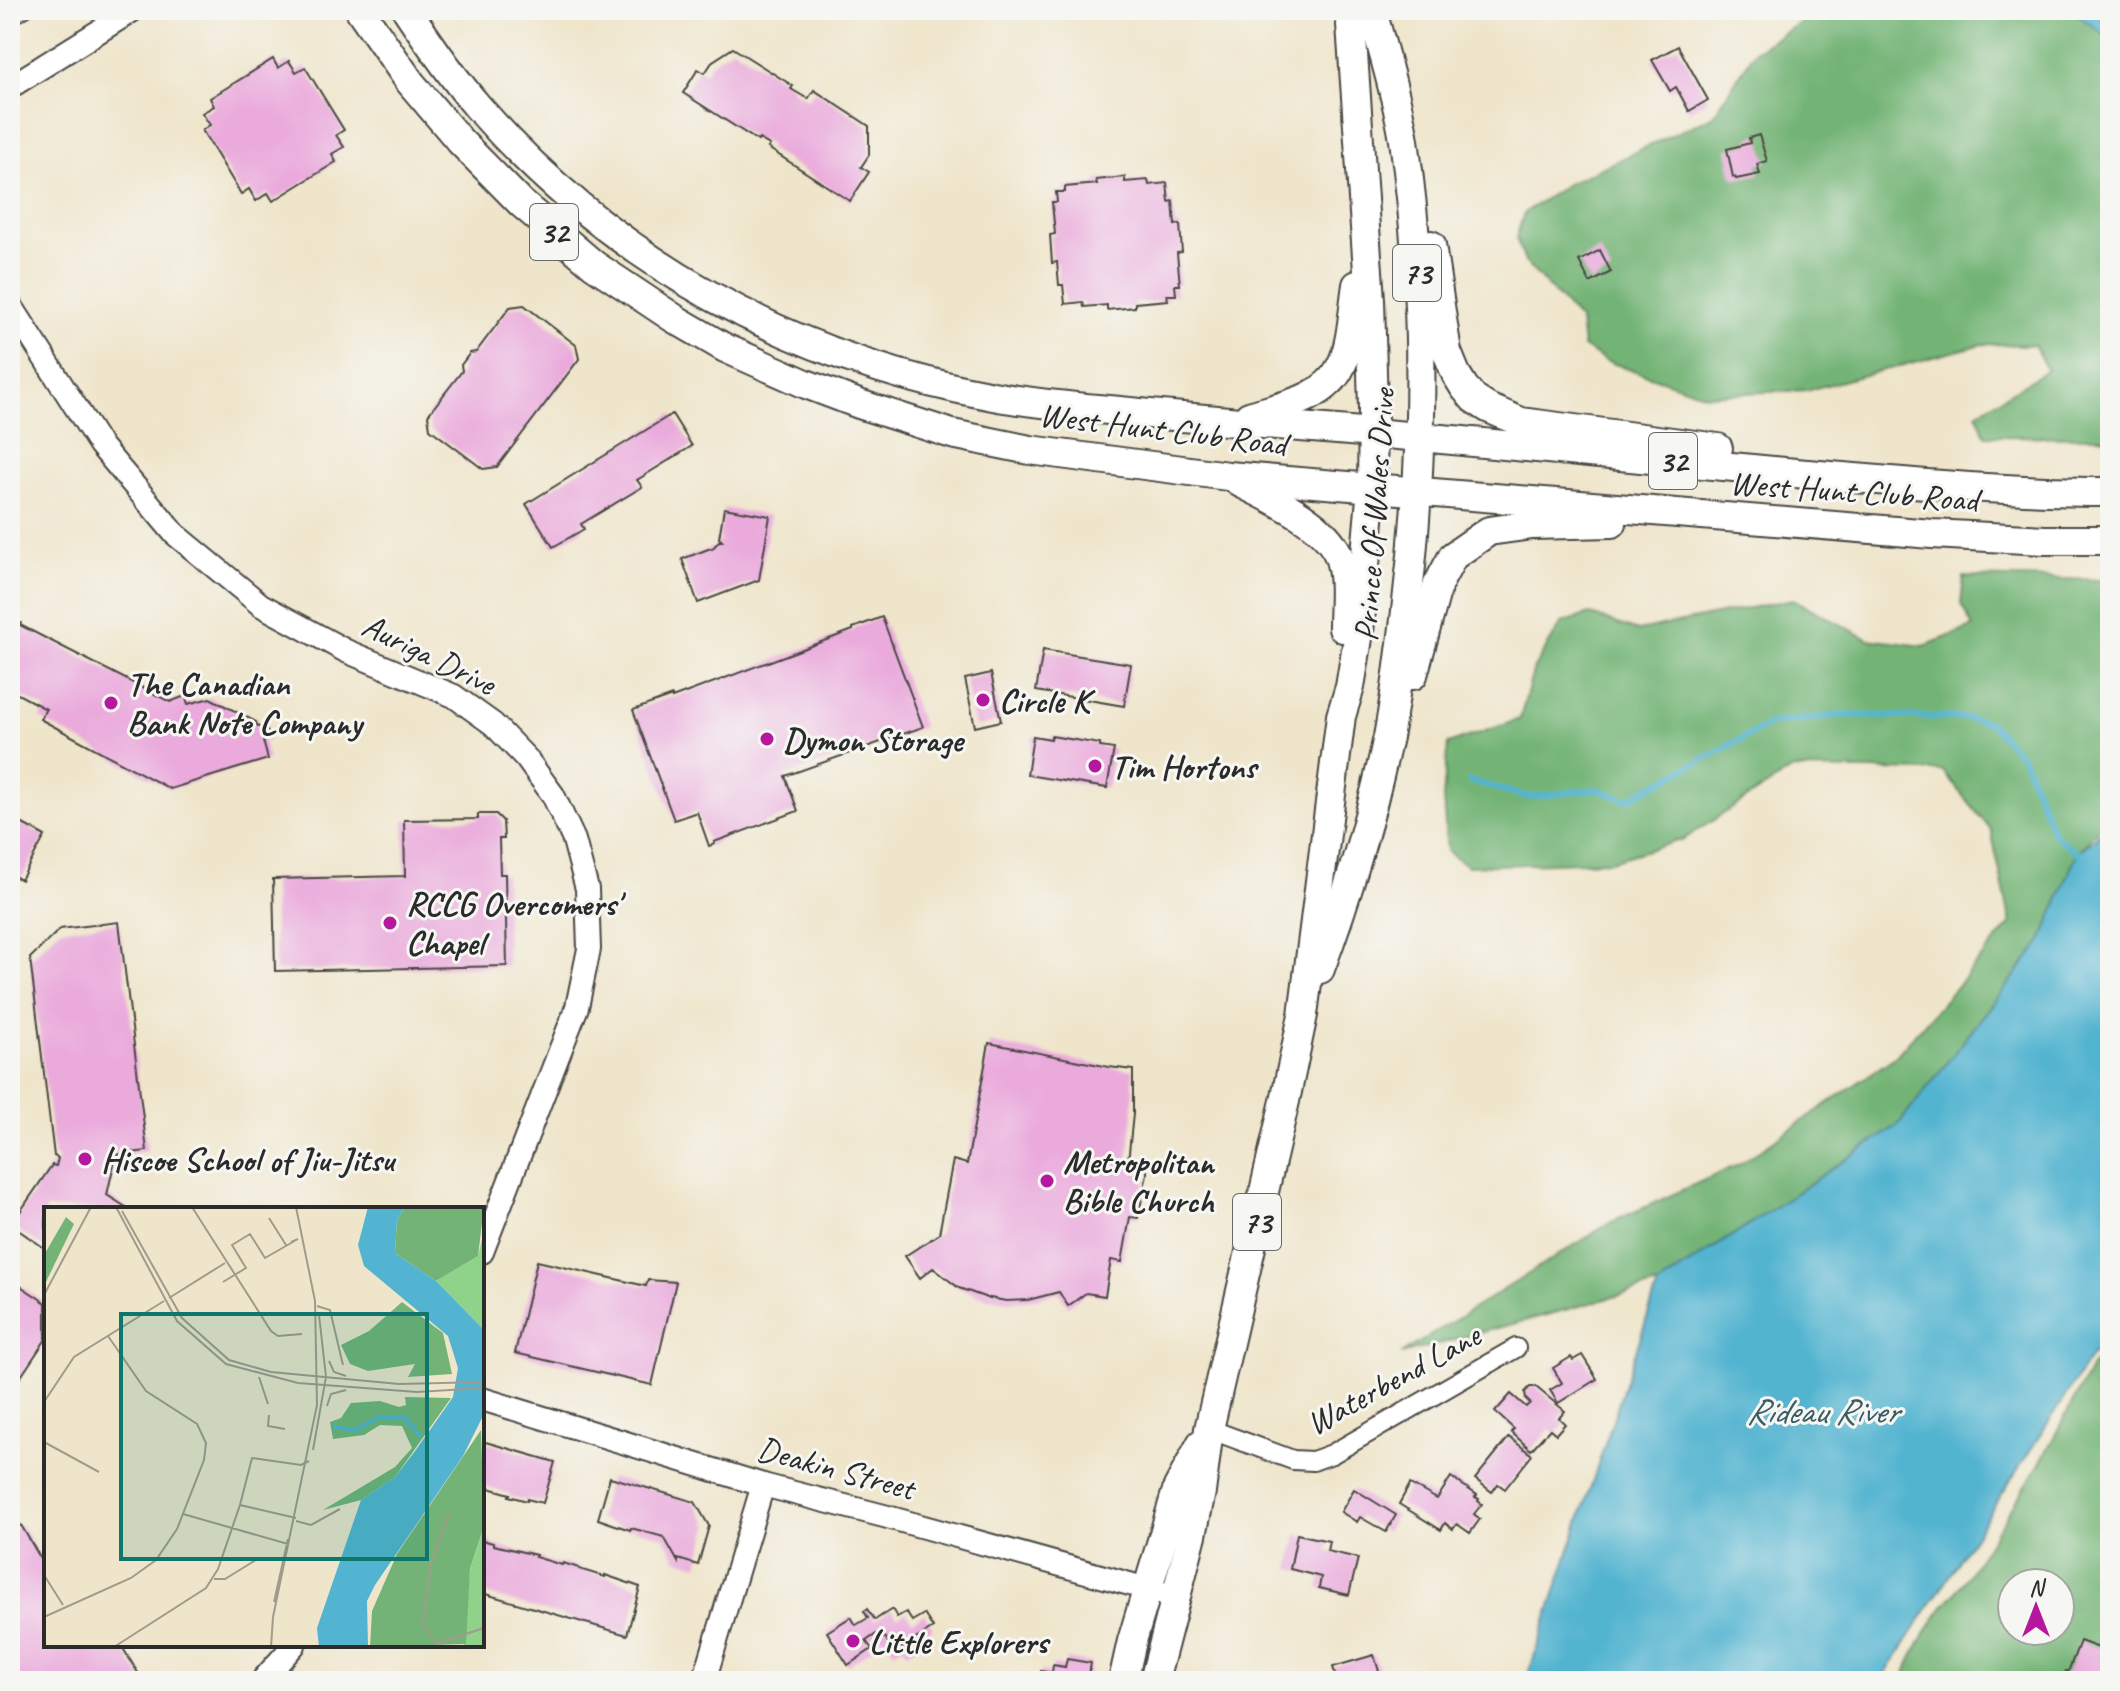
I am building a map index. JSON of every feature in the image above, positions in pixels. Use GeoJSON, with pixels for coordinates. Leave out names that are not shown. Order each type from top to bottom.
{"type":"FeatureCollection","features":[{"type":"Feature","properties":{"kind":"main road","name":"West Hunt Club Road"},"geometry":{"type":"LineString","coordinates":[[360,10],[434,111],[488,171],[594,265],[725,348],[806,384],[952,434],[1030,450],[1228,476],[1977,537],[2100,540]]}},
{"type":"Feature","properties":{"kind":"main road","name":"West Hunt Club Road"},"geometry":{"type":"LineString","coordinates":[[407,10],[476,105],[533,165],[591,216],[687,284],[748,317],[846,358],[893,373],[992,396],[1231,422],[1421,436],[1925,485],[2105,492]]}},
{"type":"Feature","properties":{"kind":"main road","name":"Prince Of Wales Drive"},"geometry":{"type":"LineString","coordinates":[[1154,1681],[1201,1492],[1209,1429],[1303,1015],[1341,716],[1350,687],[1359,632],[1372,487],[1373,432],[1371,328],[1350,10]]}},
{"type":"Feature","properties":{"kind":"main road","name":"Prince Of Wales Drive"},"geometry":{"type":"LineString","coordinates":[[1303,1015],[1341,913],[1388,735],[1410,574],[1421,436],[1412,209],[1403,136],[1372,10]]}},
{"type":"Feature","properties":{"kind":"main road"},"geometry":{"type":"LineString","coordinates":[[1403,136],[1428,229],[1447,352],[1456,374],[1474,399],[1521,422],[1693,444],[1925,485]]}},
{"type":"Feature","properties":{"kind":"main road"},"geometry":{"type":"LineString","coordinates":[[1231,422],[1311,396],[1325,386],[1341,367],[1365,233]]}},
{"type":"Feature","properties":{"kind":"main road"},"geometry":{"type":"LineString","coordinates":[[1228,476],[1289,508],[1326,537],[1337,552],[1342,572],[1343,601],[1341,716]]}},
{"type":"Feature","properties":{"kind":"main road"},"geometry":{"type":"LineString","coordinates":[[1388,735],[1408,694],[1438,584],[1453,556],[1489,531],[1532,525],[1746,519]]}},
{"type":"Feature","properties":{"kind":"main road"},"geometry":{"type":"LineString","coordinates":[[1336,756],[1361,767],[1371,778],[1375,793]]}},
{"type":"Feature","properties":{"kind":"main road","name":"Prince Of Wales Drive"},"geometry":{"type":"LineString","coordinates":[[1123,1681],[1178,1487],[1209,1429]]}},
{"type":"Feature","properties":{"kind":"street"},"geometry":{"type":"LineString","coordinates":[[10,87],[133,10]]}},
{"type":"Feature","properties":{"kind":"street","name":"Auriga Drive"},"geometry":{"type":"LineString","coordinates":[[10,304],[100,445],[175,534],[261,605],[346,651],[454,696],[493,724],[526,758],[553,795],[574,840],[587,889],[589,949],[577,1007],[484,1247]]}},
{"type":"Feature","properties":{"kind":"street","name":"Waterbend Lane"},"geometry":{"type":"LineString","coordinates":[[1209,1429],[1293,1460],[1313,1461],[1332,1454],[1516,1348]]}},
{"type":"Feature","properties":{"kind":"street","name":"Deakin Street"},"geometry":{"type":"LineString","coordinates":[[484,1400],[763,1485],[1175,1596]]}},
{"type":"Feature","properties":{"kind":"street"},"geometry":{"type":"LineString","coordinates":[[704,1681],[763,1485]]}},
{"type":"Feature","properties":{"kind":"street"},"geometry":{"type":"LineString","coordinates":[[262,1681],[292,1647]]}},
{"type":"Feature","properties":{"kind":"green space"},"geometry":{"type":"Polygon","coordinates":[[[1820,10],[2085,10],[2110,32],[2110,439],[1985,436],[1977,413],[2047,370],[2034,345],[1983,344],[1808,390],[1706,395],[1606,361],[1583,347],[1580,321],[1525,262],[1516,238],[1524,213],[1569,183],[1713,116],[1755,51],[1820,10]]]}},
{"type":"Feature","properties":{"kind":"green space"},"geometry":{"type":"Polygon","coordinates":[[[1964,577],[2110,580],[2110,815],[2077,853],[2042,941],[1898,1125],[1658,1285],[1401,1354],[1610,1223],[1740,1164],[1895,1057],[2011,924],[1991,830],[1943,771],[1793,769],[1684,839],[1611,861],[1468,866],[1447,851],[1443,798],[1448,744],[1520,719],[1534,668],[1562,623],[1589,614],[1638,631],[1793,599],[1868,639],[1924,646],[1973,627],[1961,604],[1964,577]]]}},
{"type":"Feature","properties":{"kind":"green space"},"geometry":{"type":"Polygon","coordinates":[[[2110,1343],[2110,1681],[1902,1681],[1935,1619],[1961,1586],[2039,1465],[2092,1366],[2110,1343]]]}},
{"type":"Feature","properties":{"kind":"water"},"geometry":{"type":"Polygon","coordinates":[[[2071,10],[2110,10],[2110,39],[2071,10]]]}},
{"type":"Feature","properties":{"kind":"water","name":"Rideau River"},"geometry":{"type":"Polygon","coordinates":[[[2110,825],[2110,1327],[1881,1681],[1526,1681],[1658,1285],[1898,1125],[2042,941],[2077,853],[2110,825]]]}},
{"type":"Feature","properties":{"kind":"building"},"geometry":{"type":"Polygon","coordinates":[[[10,10],[39,10],[10,28],[10,10]]]}},
{"type":"Feature","properties":{"kind":"building"},"geometry":{"type":"Polygon","coordinates":[[[1678,46],[1708,100],[1689,111],[1676,87],[1670,91],[1652,60],[1678,46]]]}},
{"type":"Feature","properties":{"kind":"building"},"geometry":{"type":"Polygon","coordinates":[[[733,48],[808,99],[814,90],[869,126],[869,155],[861,167],[869,172],[850,201],[768,148],[770,145],[758,141],[683,93],[698,69],[705,73],[713,61],[733,48]]]}},
{"type":"Feature","properties":{"kind":"building"},"geometry":{"type":"Polygon","coordinates":[[[273,59],[278,68],[289,61],[296,72],[305,67],[344,130],[336,135],[344,147],[332,154],[336,162],[273,201],[268,193],[256,201],[249,189],[241,194],[202,130],[210,125],[202,113],[214,106],[210,98],[273,59]]]}},
{"type":"Feature","properties":{"kind":"building"},"geometry":{"type":"Polygon","coordinates":[[[1759,135],[1767,161],[1757,164],[1760,174],[1736,179],[1727,149],[1750,143],[1749,138],[1759,135]]]}},
{"type":"Feature","properties":{"kind":"building"},"geometry":{"type":"Polygon","coordinates":[[[1125,177],[1125,182],[1148,180],[1149,185],[1167,183],[1169,202],[1173,201],[1175,225],[1180,224],[1182,252],[1177,253],[1180,285],[1175,285],[1176,295],[1167,295],[1168,300],[1107,310],[1107,305],[1084,307],[1083,302],[1065,304],[1057,262],[1052,263],[1050,235],[1055,234],[1052,202],[1057,202],[1056,192],[1065,192],[1065,187],[1097,184],[1096,180],[1125,177]]]}},
{"type":"Feature","properties":{"kind":"building"},"geometry":{"type":"Polygon","coordinates":[[[1600,250],[1611,272],[1590,283],[1579,261],[1600,250]]]}},
{"type":"Feature","properties":{"kind":"building"},"geometry":{"type":"Polygon","coordinates":[[[524,305],[576,345],[579,359],[497,467],[483,469],[430,429],[428,415],[462,371],[461,365],[470,353],[476,352],[510,307],[524,305]]]}},
{"type":"Feature","properties":{"kind":"building"},"geometry":{"type":"Polygon","coordinates":[[[672,414],[692,446],[637,480],[642,487],[581,524],[584,529],[553,547],[526,504],[672,414]]]}},
{"type":"Feature","properties":{"kind":"building"},"geometry":{"type":"Polygon","coordinates":[[[724,508],[770,516],[759,580],[698,603],[682,559],[712,549],[722,541],[719,538],[724,508]]]}},
{"type":"Feature","properties":{"kind":"building","name":"The Canadian Bank Note Company"},"geometry":{"type":"Polygon","coordinates":[[[10,616],[20,625],[170,702],[185,696],[188,704],[210,698],[256,722],[258,727],[266,727],[270,739],[263,741],[268,759],[170,789],[40,719],[46,709],[10,690],[10,616]]]}},
{"type":"Feature","properties":{"kind":"building","name":"Dymon Storage"},"geometry":{"type":"Polygon","coordinates":[[[882,617],[923,727],[785,776],[798,811],[715,844],[709,846],[697,812],[674,820],[633,710],[672,698],[882,617]]]}},
{"type":"Feature","properties":{"kind":"building"},"geometry":{"type":"Polygon","coordinates":[[[1043,650],[1131,664],[1124,706],[1036,691],[1043,650]]]}},
{"type":"Feature","properties":{"kind":"building","name":"Circle K"},"geometry":{"type":"Polygon","coordinates":[[[991,673],[1001,721],[975,727],[965,679],[991,673]]]}},
{"type":"Feature","properties":{"kind":"building","name":"Circle K"},"geometry":{"type":"Polygon","coordinates":[[[1033,736],[1051,739],[1051,736],[1114,749],[1107,788],[1027,775],[1033,736]]]}},
{"type":"Feature","properties":{"kind":"building","name":"RCCG Overcomers' Chapel"},"geometry":{"type":"Polygon","coordinates":[[[478,814],[496,814],[503,821],[504,839],[499,839],[500,874],[505,874],[507,966],[275,971],[273,879],[405,876],[404,820],[478,819],[478,814]]]}},
{"type":"Feature","properties":{"kind":"building"},"geometry":{"type":"Polygon","coordinates":[[[10,817],[45,836],[21,880],[10,874],[10,817]]]}},
{"type":"Feature","properties":{"kind":"building"},"geometry":{"type":"Polygon","coordinates":[[[119,922],[147,1151],[116,1155],[107,1195],[126,1207],[44,1207],[44,1248],[11,1225],[52,1165],[56,1166],[58,1158],[54,1156],[30,958],[60,929],[119,922]]]}},
{"type":"Feature","properties":{"kind":"building","name":"Metropolitan Bible Church"},"geometry":{"type":"Polygon","coordinates":[[[989,1043],[1133,1070],[1128,1162],[1147,1166],[1147,1174],[1138,1218],[1130,1217],[1122,1262],[1111,1260],[1105,1296],[1086,1293],[1068,1306],[1059,1292],[1028,1300],[990,1299],[959,1288],[933,1268],[920,1278],[905,1256],[939,1234],[953,1160],[967,1164],[989,1043]]]}},
{"type":"Feature","properties":{"kind":"building"},"geometry":{"type":"Polygon","coordinates":[[[537,1261],[646,1286],[648,1280],[676,1282],[652,1385],[515,1353],[537,1261]]]}},
{"type":"Feature","properties":{"kind":"building"},"geometry":{"type":"Polygon","coordinates":[[[10,1279],[44,1302],[44,1342],[10,1393],[10,1279]]]}},
{"type":"Feature","properties":{"kind":"building"},"geometry":{"type":"Polygon","coordinates":[[[1582,1355],[1597,1379],[1558,1403],[1550,1390],[1562,1383],[1553,1368],[1571,1357],[1573,1360],[1582,1355]]]}},
{"type":"Feature","properties":{"kind":"building"},"geometry":{"type":"Polygon","coordinates":[[[1530,1387],[1536,1387],[1565,1411],[1559,1418],[1565,1424],[1556,1434],[1550,1429],[1531,1450],[1495,1412],[1511,1394],[1526,1407],[1530,1403],[1525,1392],[1530,1387]]]}},
{"type":"Feature","properties":{"kind":"building"},"geometry":{"type":"Polygon","coordinates":[[[1509,1437],[1532,1455],[1505,1489],[1498,1484],[1492,1492],[1475,1479],[1509,1437]]]}},
{"type":"Feature","properties":{"kind":"building"},"geometry":{"type":"Polygon","coordinates":[[[484,1442],[555,1462],[543,1503],[484,1487],[484,1442]]]}},
{"type":"Feature","properties":{"kind":"building"},"geometry":{"type":"Polygon","coordinates":[[[610,1477],[695,1502],[709,1526],[698,1565],[678,1559],[678,1562],[664,1537],[598,1519],[610,1477]]]}},
{"type":"Feature","properties":{"kind":"building"},"geometry":{"type":"Polygon","coordinates":[[[1451,1477],[1477,1495],[1475,1497],[1482,1504],[1474,1514],[1480,1519],[1470,1533],[1457,1524],[1453,1529],[1445,1523],[1441,1530],[1399,1504],[1410,1484],[1437,1499],[1451,1477]]]}},
{"type":"Feature","properties":{"kind":"building"},"geometry":{"type":"Polygon","coordinates":[[[1354,1489],[1396,1515],[1386,1532],[1360,1517],[1357,1522],[1341,1512],[1354,1489]]]}},
{"type":"Feature","properties":{"kind":"building"},"geometry":{"type":"Polygon","coordinates":[[[21,1525],[44,1565],[44,1647],[122,1647],[143,1681],[10,1681],[10,1532],[21,1525]]]}},
{"type":"Feature","properties":{"kind":"building"},"geometry":{"type":"Polygon","coordinates":[[[1297,1534],[1329,1541],[1327,1551],[1358,1558],[1349,1595],[1319,1588],[1321,1577],[1290,1569],[1297,1534]]]}},
{"type":"Feature","properties":{"kind":"building"},"geometry":{"type":"Polygon","coordinates":[[[484,1541],[640,1587],[627,1635],[484,1594],[484,1541]]]}},
{"type":"Feature","properties":{"kind":"building"},"geometry":{"type":"Polygon","coordinates":[[[867,1609],[875,1620],[892,1609],[897,1617],[906,1612],[912,1621],[924,1614],[933,1628],[914,1640],[917,1646],[907,1653],[903,1646],[894,1652],[885,1637],[881,1639],[878,1633],[866,1641],[872,1649],[848,1665],[827,1632],[851,1617],[856,1625],[868,1618],[864,1611],[867,1609]]]}},
{"type":"Feature","properties":{"kind":"building"},"geometry":{"type":"Polygon","coordinates":[[[2080,1641],[2110,1652],[2110,1681],[2082,1674],[2081,1677],[2089,1681],[2061,1681],[2068,1672],[2080,1641]]]}},
{"type":"Feature","properties":{"kind":"building"},"geometry":{"type":"Polygon","coordinates":[[[1374,1655],[1382,1681],[1337,1681],[1333,1667],[1374,1655]]]}},
{"type":"Feature","properties":{"kind":"building"},"geometry":{"type":"Polygon","coordinates":[[[1067,1659],[1091,1663],[1088,1681],[1039,1681],[1041,1671],[1052,1673],[1053,1665],[1065,1667],[1067,1659]]]}},
{"type":"Feature","properties":{"kind":"waterway"},"geometry":{"type":"LineString","coordinates":[[1469,781],[1529,797],[1598,789],[1626,800],[1772,723],[1841,715],[1967,718],[1990,723],[2023,758],[2054,834],[2077,853]]}},
{"type":"Feature","properties":{"kind":"place","name":"Circle K"},"geometry":{"type":"Point","coordinates":[983,700]}},
{"type":"Feature","properties":{"kind":"place","name":"The Canadian Bank Note Company"},"geometry":{"type":"Point","coordinates":[111,703]}},
{"type":"Feature","properties":{"kind":"place","name":"Dymon Storage"},"geometry":{"type":"Point","coordinates":[767,739]}},
{"type":"Feature","properties":{"kind":"place","name":"Tim Hortons"},"geometry":{"type":"Point","coordinates":[1095,766]}},
{"type":"Feature","properties":{"kind":"place","name":"RCCG Overcomers' Chapel"},"geometry":{"type":"Point","coordinates":[390,923]}},
{"type":"Feature","properties":{"kind":"place","name":"Hiscoe School of Jiu-Jitsu"},"geometry":{"type":"Point","coordinates":[85,1159]}},
{"type":"Feature","properties":{"kind":"place","name":"Metropolitan Bible Church"},"geometry":{"type":"Point","coordinates":[1047,1181]}},
{"type":"Feature","properties":{"kind":"place","name":"Little Explorers"},"geometry":{"type":"Point","coordinates":[853,1641]}}]}
